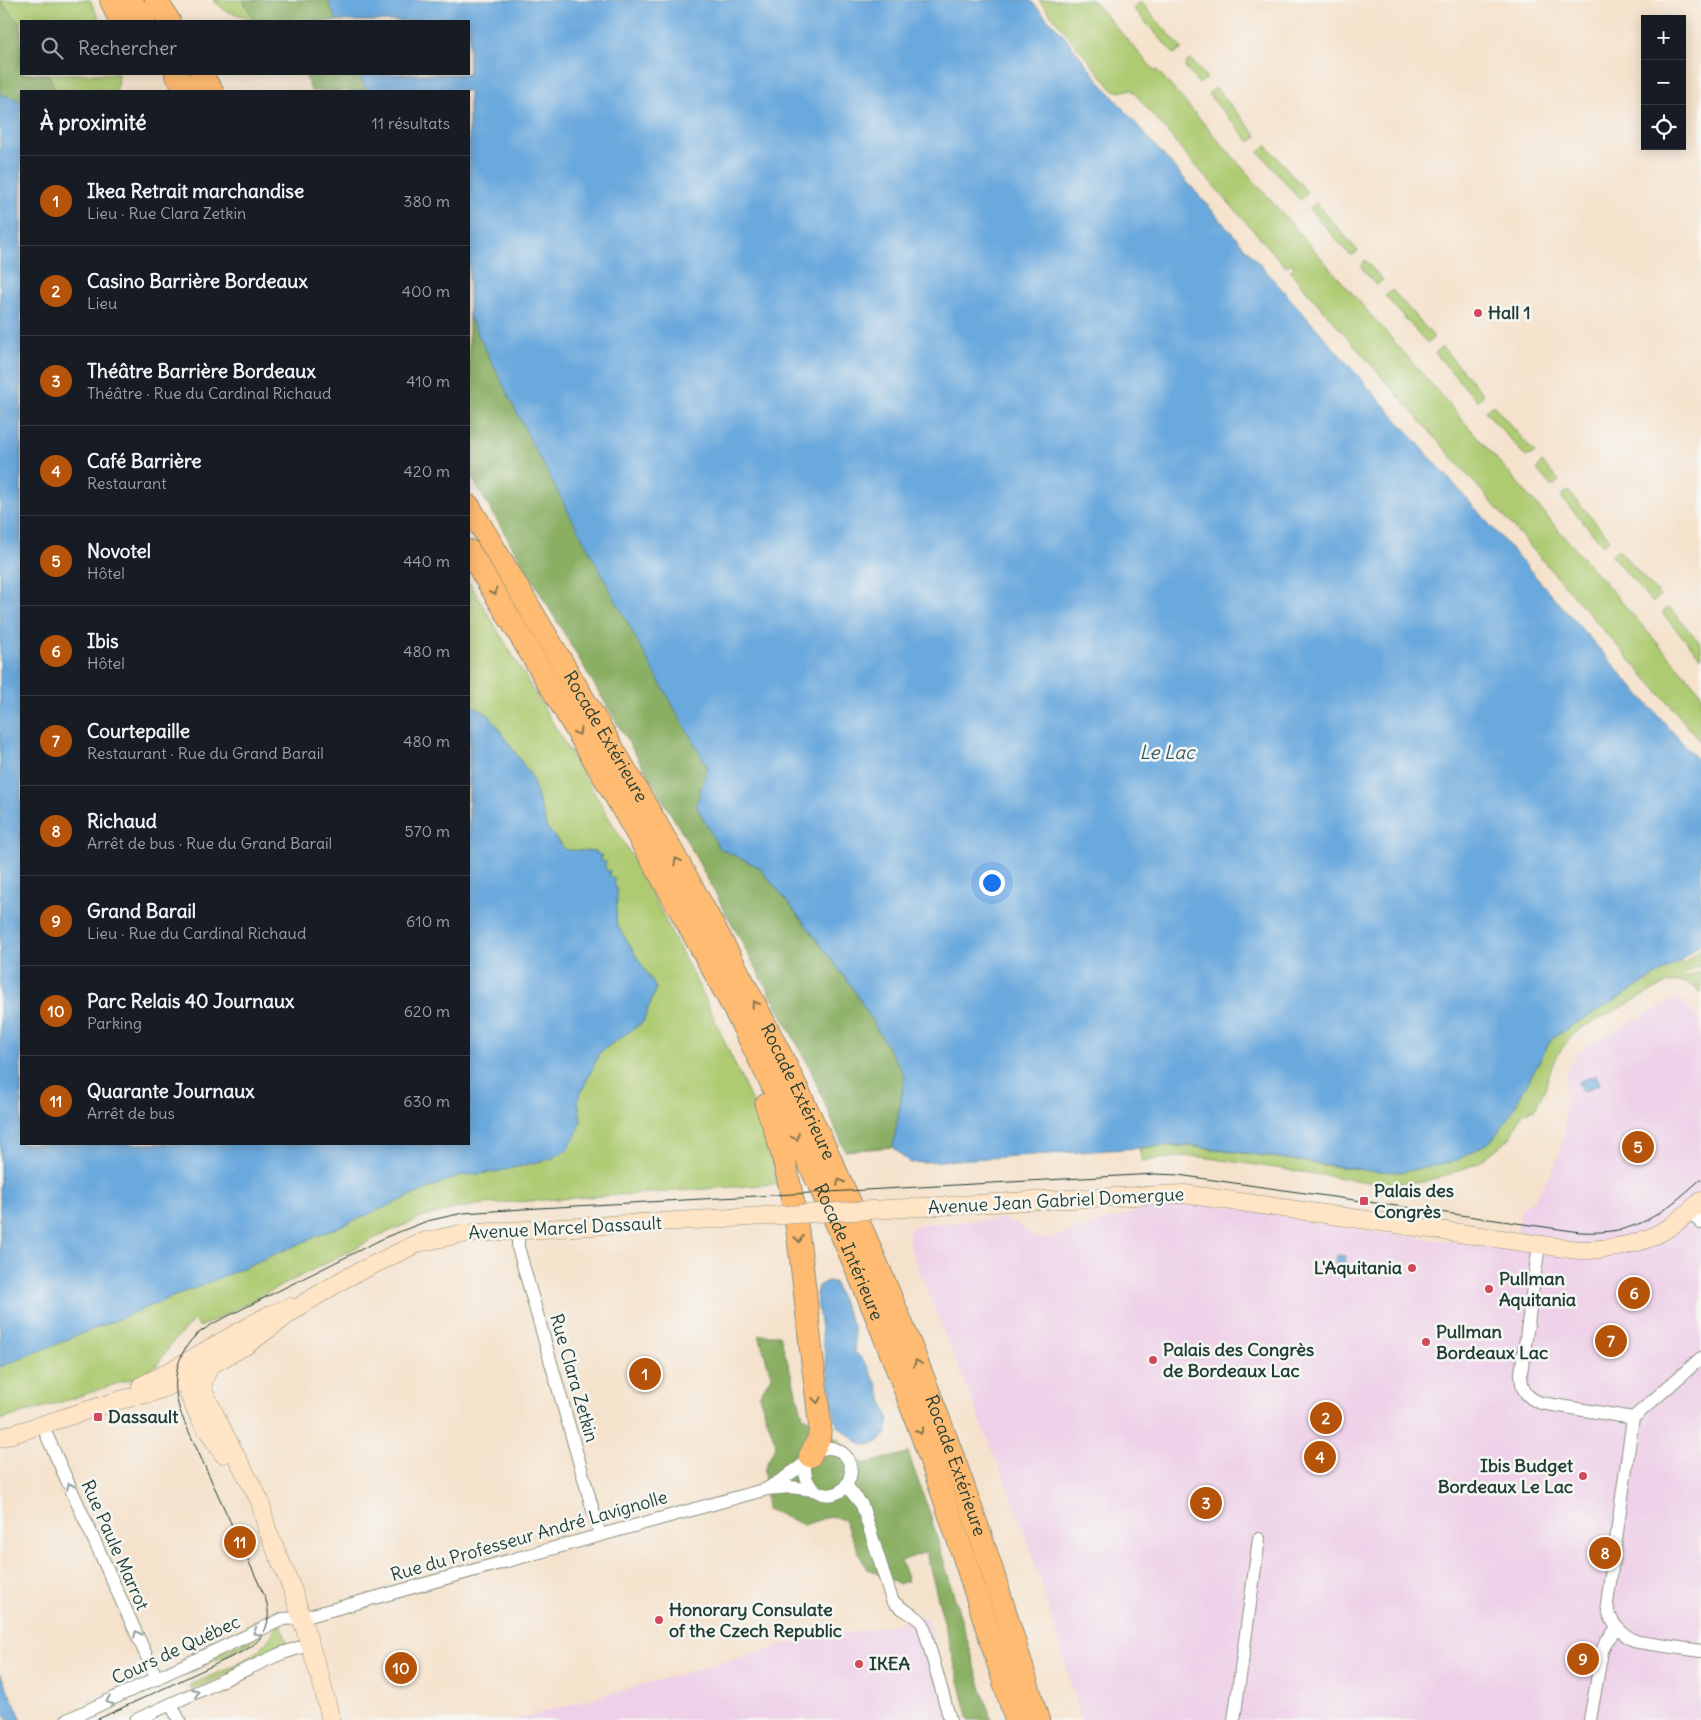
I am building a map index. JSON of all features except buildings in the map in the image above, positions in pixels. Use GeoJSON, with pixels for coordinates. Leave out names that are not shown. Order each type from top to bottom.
{"type":"FeatureCollection","features":[{"type":"Feature","properties":{"kind":"highway"},"geometry":{"type":"LineString","coordinates":[[111,0],[120,20]]}},
{"type":"Feature","properties":{"kind":"highway"},"geometry":{"type":"LineString","coordinates":[[131,0],[143,20]]}},
{"type":"Feature","properties":{"kind":"highway"},"geometry":{"type":"LineString","coordinates":[[156,0],[168,20]]}},
{"type":"Feature","properties":{"kind":"highway"},"geometry":{"type":"LineString","coordinates":[[177,75],[186,90]]}},
{"type":"Feature","properties":{"kind":"highway"},"geometry":{"type":"LineString","coordinates":[[203,75],[211,90]]}},
{"type":"Feature","properties":{"kind":"highway","name":"Rocade Extérieure"},"geometry":{"type":"LineString","coordinates":[[470,508],[652,815],[716,929],[803,1101],[905,1330],[955,1463],[988,1593],[1038,1720]]}},
{"type":"Feature","properties":{"kind":"highway","name":"Rocade Intérieure"},"geometry":{"type":"LineString","coordinates":[[470,553],[578,731],[657,868],[760,1060],[838,1227],[917,1424],[988,1593],[1016,1720]]}},
{"type":"Feature","properties":{"kind":"highway"},"geometry":{"type":"LineString","coordinates":[[657,868],[696,958],[761,1094],[775,1126],[786,1162],[797,1224],[819,1418],[819,1438],[808,1459]]}},
{"type":"Feature","properties":{"kind":"highway"},"geometry":{"type":"LineString","coordinates":[[988,1593],[1005,1720]]}},
{"type":"Feature","properties":{"kind":"highway"},"geometry":{"type":"LineString","coordinates":[[988,1593],[1048,1720]]}},
{"type":"Feature","properties":{"kind":"street","name":"Avenue Jean Gabriel Domergue"},"geometry":{"type":"LineString","coordinates":[[844,1212],[1184,1194],[1539,1245],[1578,1250],[1601,1250],[1624,1246],[1662,1232],[1697,1211]]}},
{"type":"Feature","properties":{"kind":"street","name":"Avenue Marcel Dassault"},"geometry":{"type":"LineString","coordinates":[[186,1379],[215,1355],[272,1320],[346,1278],[418,1244],[460,1234],[844,1212]]}},
{"type":"Feature","properties":{"kind":"street","name":"Rue Clara Zetkin"},"geometry":{"type":"LineString","coordinates":[[518,1230],[518,1247],[598,1522],[600,1535]]}},
{"type":"Feature","properties":{"kind":"street"},"geometry":{"type":"LineString","coordinates":[[1539,1245],[1521,1373],[1521,1383],[1525,1393],[1532,1400],[1541,1403],[1633,1418]]}},
{"type":"Feature","properties":{"kind":"street","name":"Avenue Marcel Dassault"},"geometry":{"type":"LineString","coordinates":[[0,1438],[120,1400],[150,1393],[186,1379],[211,1366],[274,1326],[303,1304]]}},
{"type":"Feature","properties":{"kind":"street","name":"Avenue Marcel Dassault"},"geometry":{"type":"LineString","coordinates":[[120,1400],[130,1392],[267,1316],[285,1308],[303,1304]]}},
{"type":"Feature","properties":{"kind":"street"},"geometry":{"type":"LineString","coordinates":[[1701,1358],[1633,1418],[1607,1604],[1608,1612],[1617,1628],[1632,1640],[1701,1651]]}},
{"type":"Feature","properties":{"kind":"street"},"geometry":{"type":"LineString","coordinates":[[211,1366],[204,1376],[203,1390],[260,1501],[265,1524],[302,1618],[331,1720]]}},
{"type":"Feature","properties":{"kind":"street"},"geometry":{"type":"LineString","coordinates":[[170,1371],[186,1379],[218,1434],[236,1455]]}},
{"type":"Feature","properties":{"kind":"street"},"geometry":{"type":"LineString","coordinates":[[186,1379],[188,1393],[194,1407],[232,1470],[250,1506],[265,1524]]}},
{"type":"Feature","properties":{"kind":"street","name":"Rue Paule Marrot"},"geometry":{"type":"LineString","coordinates":[[42,1426],[157,1679]]}},
{"type":"Feature","properties":{"kind":"street"},"geometry":{"type":"LineString","coordinates":[[823,1448],[839,1450],[845,1455],[851,1470],[850,1478],[846,1485],[835,1493],[828,1494],[814,1490],[808,1484],[805,1477],[804,1469],[808,1459],[816,1451],[823,1448]]}},
{"type":"Feature","properties":{"kind":"street","name":"Rue du Professeur André Lavignolle"},"geometry":{"type":"LineString","coordinates":[[302,1618],[767,1488],[787,1477],[808,1459]]}},
{"type":"Feature","properties":{"kind":"street"},"geometry":{"type":"LineString","coordinates":[[846,1485],[862,1506],[892,1600],[897,1606],[919,1618],[923,1624],[950,1720]]}},
{"type":"Feature","properties":{"kind":"street","name":"Rue du Professeur André Lavignolle"},"geometry":{"type":"LineString","coordinates":[[767,1488],[790,1487],[814,1490]]}},
{"type":"Feature","properties":{"kind":"street"},"geometry":{"type":"LineString","coordinates":[[1234,1720],[1259,1539]]}},
{"type":"Feature","properties":{"kind":"street","name":"Cours de Québec"},"geometry":{"type":"LineString","coordinates":[[67,1720],[283,1619],[302,1618]]}},
{"type":"Feature","properties":{"kind":"street"},"geometry":{"type":"LineString","coordinates":[[1590,1720],[1602,1650],[1617,1628]]}},
{"type":"Feature","properties":{"kind":"street"},"geometry":{"type":"LineString","coordinates":[[136,1720],[280,1654],[310,1644]]}},
{"type":"Feature","properties":{"kind":"street"},"geometry":{"type":"LineString","coordinates":[[172,1704],[179,1720]]}},
{"type":"Feature","properties":{"kind":"shaded area"},"geometry":{"type":"Polygon","coordinates":[[[1674,999],[1681,1000],[1701,1022],[1701,1720],[1081,1720],[1053,1620],[1016,1508],[910,1248],[910,1228],[923,1224],[1003,1219],[1017,1224],[1032,1236],[1048,1239],[1173,1200],[1270,1212],[1320,1224],[1515,1251],[1520,1210],[1533,1200],[1540,1191],[1554,1168],[1560,1153],[1565,1129],[1565,1080],[1571,1063],[1587,1046],[1674,999]]]}},
{"type":"Feature","properties":{"kind":"shaded area"},"geometry":{"type":"Polygon","coordinates":[[[927,1616],[956,1720],[508,1720],[530,1716],[791,1643],[887,1626],[927,1616]]]}},
{"type":"Feature","properties":{"kind":"green space"},"geometry":{"type":"Polygon","coordinates":[[[0,0],[90,0],[100,20],[20,20],[20,75],[118,75],[117,90],[20,90],[20,101],[0,94],[0,0]]]}},
{"type":"Feature","properties":{"kind":"green space"},"geometry":{"type":"Polygon","coordinates":[[[0,0],[20,24],[20,75],[48,75],[56,90],[20,90],[20,101],[0,94],[0,0]]]}},
{"type":"Feature","properties":{"kind":"green space"},"geometry":{"type":"Polygon","coordinates":[[[213,0],[328,0],[337,20],[255,20],[226,11],[213,0]]]}},
{"type":"Feature","properties":{"kind":"green space"},"geometry":{"type":"Polygon","coordinates":[[[243,0],[328,0],[337,20],[256,20],[253,18],[243,0]]]}},
{"type":"Feature","properties":{"kind":"green space"},"geometry":{"type":"Polygon","coordinates":[[[1039,0],[1092,0],[1155,71],[1157,70],[1701,693],[1701,743],[1672,707],[1299,282],[1290,271],[1294,267],[1291,263],[1286,267],[1189,158],[1131,89],[1119,92],[1112,89],[1039,0]]]}},
{"type":"Feature","properties":{"kind":"green space"},"geometry":{"type":"Polygon","coordinates":[[[1141,2],[1182,49],[1174,54],[1133,8],[1141,2]]]}},
{"type":"Feature","properties":{"kind":"green space"},"geometry":{"type":"Polygon","coordinates":[[[1190,59],[1207,78],[1199,84],[1185,67],[1190,59]]]}},
{"type":"Feature","properties":{"kind":"green space"},"geometry":{"type":"Polygon","coordinates":[[[305,75],[359,75],[367,90],[311,90],[305,75]]]}},
{"type":"Feature","properties":{"kind":"green space"},"geometry":{"type":"Polygon","coordinates":[[[1216,88],[1257,136],[1250,142],[1208,94],[1216,88]]]}},
{"type":"Feature","properties":{"kind":"green space"},"geometry":{"type":"Polygon","coordinates":[[[1266,145],[1308,193],[1300,200],[1259,152],[1266,145]]]}},
{"type":"Feature","properties":{"kind":"green space"},"geometry":{"type":"Polygon","coordinates":[[[1316,203],[1358,251],[1352,255],[1349,254],[1309,209],[1316,203]]]}},
{"type":"Feature","properties":{"kind":"green space"},"geometry":{"type":"Polygon","coordinates":[[[1365,260],[1383,280],[1376,285],[1361,267],[1365,260]]]}},
{"type":"Feature","properties":{"kind":"green space"},"geometry":{"type":"Polygon","coordinates":[[[1392,290],[1434,337],[1427,343],[1385,296],[1392,290]]]}},
{"type":"Feature","properties":{"kind":"green space"},"geometry":{"type":"Polygon","coordinates":[[[470,318],[586,543],[708,768],[696,805],[719,848],[759,867],[802,920],[852,987],[905,1076],[893,1147],[845,1151],[809,1066],[687,841],[470,475],[470,318]]]}},
{"type":"Feature","properties":{"kind":"green space"},"geometry":{"type":"Polygon","coordinates":[[[1442,347],[1484,395],[1477,401],[1435,353],[1442,347]]]}},
{"type":"Feature","properties":{"kind":"green space"},"geometry":{"type":"Polygon","coordinates":[[[1493,405],[1535,453],[1526,457],[1485,411],[1493,405]]]}},
{"type":"Feature","properties":{"kind":"green space"},"geometry":{"type":"Polygon","coordinates":[[[1542,462],[1559,481],[1552,487],[1537,470],[1542,462]]]}},
{"type":"Feature","properties":{"kind":"green space"},"geometry":{"type":"Polygon","coordinates":[[[1568,491],[1610,539],[1603,545],[1561,497],[1568,491]]]}},
{"type":"Feature","properties":{"kind":"green space"},"geometry":{"type":"Polygon","coordinates":[[[1618,549],[1660,596],[1653,603],[1611,555],[1618,549]]]}},
{"type":"Feature","properties":{"kind":"green space"},"geometry":{"type":"Polygon","coordinates":[[[470,584],[637,865],[703,994],[766,1133],[777,1184],[485,1204],[449,1210],[421,1218],[383,1234],[200,1327],[194,1320],[172,1343],[157,1365],[142,1375],[0,1420],[0,1367],[231,1273],[458,1176],[496,1172],[550,1159],[567,1150],[581,1121],[578,1099],[600,1052],[643,1022],[656,988],[616,923],[617,889],[601,862],[602,856],[595,851],[566,850],[547,828],[531,776],[490,716],[470,704],[470,584]]]}},
{"type":"Feature","properties":{"kind":"green space"},"geometry":{"type":"Polygon","coordinates":[[[1669,607],[1701,644],[1701,658],[1662,613],[1669,607]]]}},
{"type":"Feature","properties":{"kind":"green space"},"geometry":{"type":"Polygon","coordinates":[[[1701,948],[1701,967],[1695,967],[1684,974],[1687,977],[1701,972],[1701,993],[1684,983],[1665,984],[1580,1029],[1556,1056],[1548,1082],[1535,1109],[1523,1113],[1509,1139],[1478,1163],[1447,1175],[1422,1182],[1382,1184],[1202,1157],[1189,1156],[1142,1161],[1139,1148],[1181,1146],[1346,1168],[1403,1172],[1552,1038],[1680,961],[1683,964],[1701,948]]]}},
{"type":"Feature","properties":{"kind":"green space"},"geometry":{"type":"Polygon","coordinates":[[[759,1335],[780,1335],[803,1416],[839,1440],[863,1464],[908,1453],[929,1511],[991,1720],[969,1720],[926,1552],[901,1561],[908,1581],[898,1584],[866,1568],[844,1520],[831,1516],[804,1525],[767,1509],[764,1470],[776,1444],[759,1396],[771,1376],[759,1335]]]}},
{"type":"Feature","properties":{"kind":"green space"},"geometry":{"type":"Polygon","coordinates":[[[281,1624],[288,1646],[192,1690],[190,1685],[251,1656],[270,1638],[275,1627],[281,1624]]]}},
{"type":"Feature","properties":{"kind":"green space"},"geometry":{"type":"Polygon","coordinates":[[[259,1635],[247,1645],[185,1675],[183,1670],[259,1635]]]}},
{"type":"Feature","properties":{"kind":"water","name":"Le Lac"},"geometry":{"type":"Polygon","coordinates":[[[328,0],[1030,0],[1066,38],[1096,77],[1150,140],[1701,764],[1701,943],[1680,961],[1552,1038],[1508,1119],[1491,1141],[1456,1161],[1403,1172],[1371,1171],[1195,1146],[1164,1145],[910,1163],[893,1147],[905,1076],[852,987],[802,920],[759,867],[719,848],[696,805],[708,767],[653,670],[537,453],[470,318],[470,90],[367,90],[359,75],[470,75],[470,20],[337,20],[328,0]]]}},
{"type":"Feature","properties":{"kind":"water"},"geometry":{"type":"Polygon","coordinates":[[[0,94],[20,101],[20,1145],[470,1145],[470,704],[490,716],[531,776],[547,828],[565,850],[595,851],[601,855],[601,861],[606,862],[606,870],[610,871],[609,875],[611,878],[614,878],[617,889],[616,923],[656,988],[643,1022],[600,1052],[578,1099],[581,1121],[575,1137],[567,1150],[550,1159],[496,1172],[458,1176],[231,1273],[0,1367],[0,94]]]}},
{"type":"Feature","properties":{"kind":"water"},"geometry":{"type":"Polygon","coordinates":[[[1596,1075],[1600,1084],[1582,1092],[1578,1082],[1596,1075]]]}},
{"type":"Feature","properties":{"kind":"water"},"geometry":{"type":"Polygon","coordinates":[[[1337,1255],[1346,1256],[1343,1275],[1334,1274],[1337,1255]]]}},
{"type":"Feature","properties":{"kind":"water"},"geometry":{"type":"Polygon","coordinates":[[[827,1281],[834,1282],[853,1326],[855,1352],[867,1365],[878,1387],[889,1420],[886,1435],[875,1444],[860,1444],[838,1426],[835,1421],[816,1294],[818,1286],[827,1281]]]}},
{"type":"Feature","properties":{"kind":"water"},"geometry":{"type":"Polygon","coordinates":[[[0,1673],[22,1720],[7,1720],[0,1705],[0,1673]]]}},
{"type":"Feature","properties":{"kind":"tram line"},"geometry":{"type":"LineString","coordinates":[[96,1720],[244,1651],[258,1641],[268,1621],[265,1597],[180,1410],[177,1399],[176,1377],[178,1366],[187,1345],[195,1336],[218,1321],[386,1237],[427,1221],[463,1213],[539,1208],[1155,1174],[1178,1175],[1580,1232],[1600,1232],[1618,1230],[1647,1220],[1673,1203],[1701,1179]]}},
{"type":"Feature","properties":{"kind":"place","name":"Hall 1"},"geometry":{"type":"Point","coordinates":[1478,313]}},
{"type":"Feature","properties":{"kind":"place","name":"Novotel"},"geometry":{"type":"Point","coordinates":[1638,1147]}},
{"type":"Feature","properties":{"kind":"place","name":"Palais des Congrès"},"geometry":{"type":"Point","coordinates":[1364,1201]}},
{"type":"Feature","properties":{"kind":"place","name":"L'Aquitania"},"geometry":{"type":"Point","coordinates":[1412,1268]}},
{"type":"Feature","properties":{"kind":"place","name":"Pullman Aquitania"},"geometry":{"type":"Point","coordinates":[1489,1289]}},
{"type":"Feature","properties":{"kind":"place","name":"Ibis"},"geometry":{"type":"Point","coordinates":[1634,1293]}},
{"type":"Feature","properties":{"kind":"place","name":"Courtepaille"},"geometry":{"type":"Point","coordinates":[1611,1341]}},
{"type":"Feature","properties":{"kind":"place","name":"Pullman Bordeaux Lac"},"geometry":{"type":"Point","coordinates":[1426,1342]}},
{"type":"Feature","properties":{"kind":"place","name":"Palais des Congrès de Bordeaux Lac"},"geometry":{"type":"Point","coordinates":[1153,1360]}},
{"type":"Feature","properties":{"kind":"place","name":"Ikea Retrait marchandise"},"geometry":{"type":"Point","coordinates":[645,1374]}},
{"type":"Feature","properties":{"kind":"place","name":"Dassault"},"geometry":{"type":"Point","coordinates":[98,1417]}},
{"type":"Feature","properties":{"kind":"place","name":"Casino Barrière Bordeaux"},"geometry":{"type":"Point","coordinates":[1326,1418]}},
{"type":"Feature","properties":{"kind":"place","name":"Café Barrière"},"geometry":{"type":"Point","coordinates":[1320,1457]}},
{"type":"Feature","properties":{"kind":"place","name":"Ibis Budget Bordeaux Le Lac"},"geometry":{"type":"Point","coordinates":[1583,1476]}},
{"type":"Feature","properties":{"kind":"place","name":"Théâtre Barrière Bordeaux"},"geometry":{"type":"Point","coordinates":[1206,1503]}},
{"type":"Feature","properties":{"kind":"place","name":"Quarante Journaux"},"geometry":{"type":"Point","coordinates":[240,1542]}},
{"type":"Feature","properties":{"kind":"place","name":"Richaud"},"geometry":{"type":"Point","coordinates":[1605,1553]}},
{"type":"Feature","properties":{"kind":"place","name":"Honorary Consulate of the Czech Republic"},"geometry":{"type":"Point","coordinates":[659,1620]}},
{"type":"Feature","properties":{"kind":"place","name":"Grand Barail"},"geometry":{"type":"Point","coordinates":[1583,1659]}},
{"type":"Feature","properties":{"kind":"place","name":"IKEA"},"geometry":{"type":"Point","coordinates":[859,1664]}},
{"type":"Feature","properties":{"kind":"place","name":"Parc Relais 40 Journaux"},"geometry":{"type":"Point","coordinates":[401,1668]}}]}
